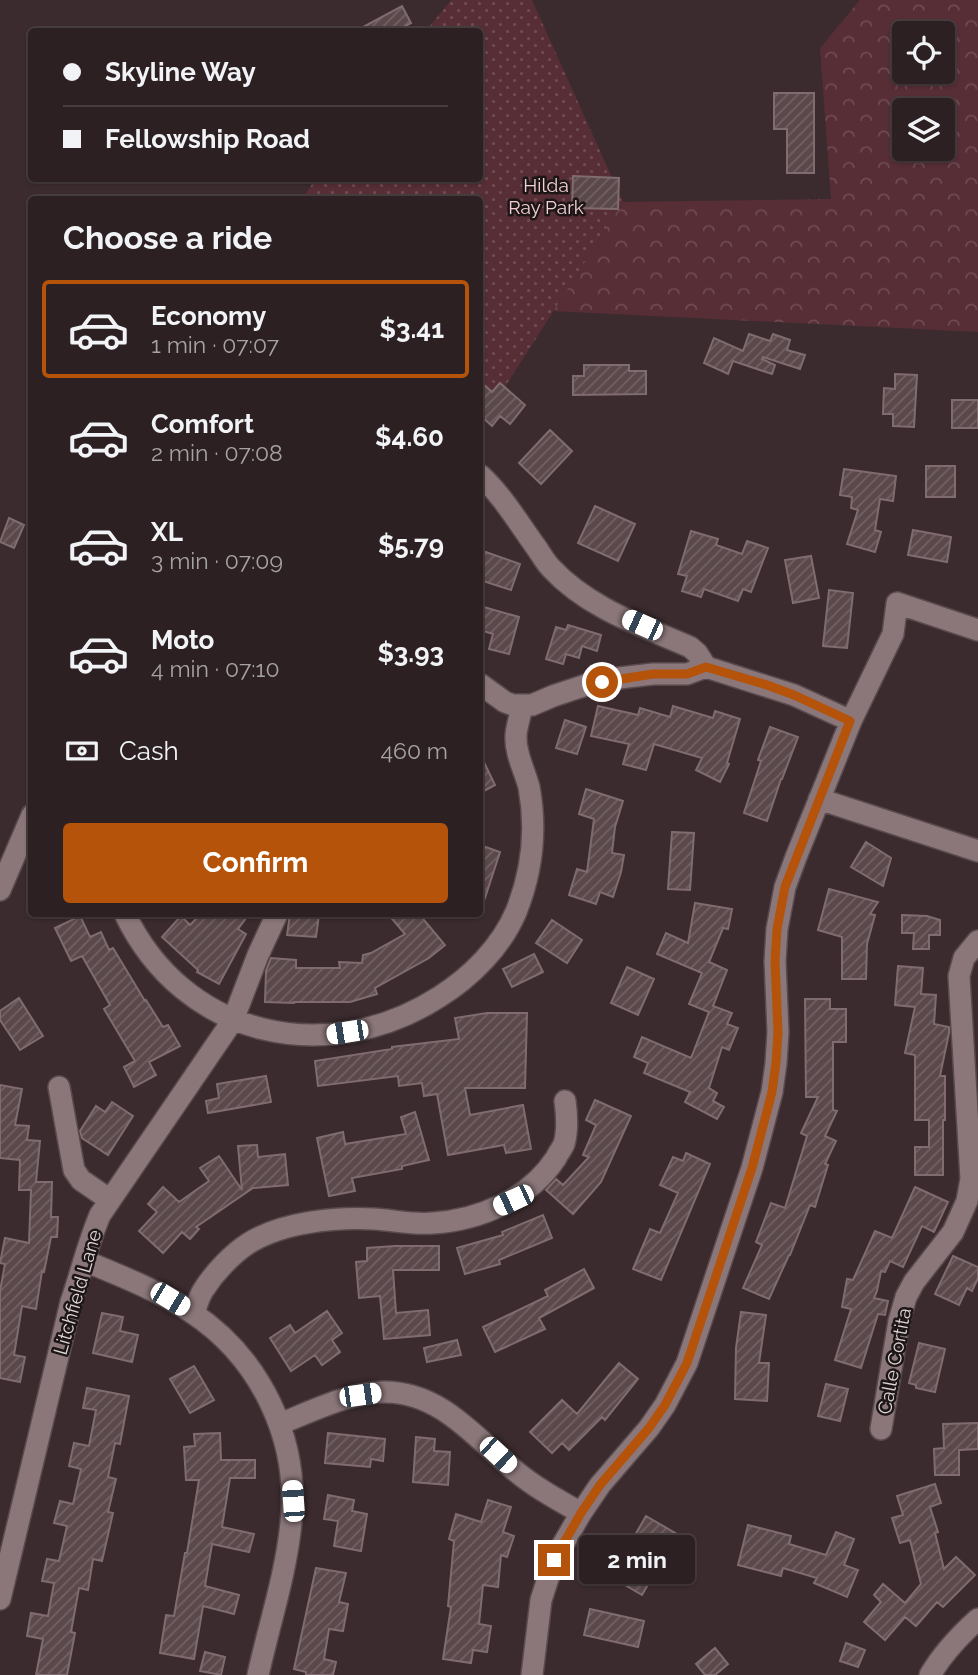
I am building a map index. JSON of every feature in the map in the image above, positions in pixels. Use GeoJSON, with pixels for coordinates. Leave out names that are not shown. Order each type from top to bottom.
{"type":"FeatureCollection","features":[{"type":"Feature","properties":{"kind":"street"},"geometry":{"type":"LineString","coordinates":[[483,478],[513,514],[551,568],[581,594],[608,610],[690,647],[706,667]]}},
{"type":"Feature","properties":{"kind":"street"},"geometry":{"type":"LineString","coordinates":[[531,1675],[541,1601],[554,1560],[600,1485],[665,1405],[687,1363],[752,1168],[772,1092],[778,1032],[775,961],[777,929],[785,887],[850,721],[894,634],[897,603],[978,630]]}},
{"type":"Feature","properties":{"kind":"street"},"geometry":{"type":"LineString","coordinates":[[483,686],[505,702],[532,705],[586,685],[608,680],[653,674],[687,674],[706,667],[785,692],[850,721]]}},
{"type":"Feature","properties":{"kind":"street"},"geometry":{"type":"LineString","coordinates":[[127,917],[149,953],[171,978],[194,997],[233,1020],[275,1033],[331,1035],[363,1030],[394,1021],[423,1008],[450,990],[482,961],[505,932],[526,886],[533,815],[528,785],[516,747],[522,705]]}},
{"type":"Feature","properties":{"kind":"street"},"geometry":{"type":"LineString","coordinates":[[819,799],[978,851]]}},
{"type":"Feature","properties":{"kind":"street"},"geometry":{"type":"LineString","coordinates":[[0,890],[28,825]]}},
{"type":"Feature","properties":{"kind":"street","name":"Litchfield Lane"},"geometry":{"type":"LineString","coordinates":[[0,1599],[71,1302],[93,1232],[100,1215],[233,1020],[276,917]]}},
{"type":"Feature","properties":{"kind":"street","name":"Calle Cortita"},"geometry":{"type":"LineString","coordinates":[[881,1429],[899,1321],[906,1297],[914,1282],[953,1232],[967,1201],[971,1179],[959,976],[964,958],[978,942]]}},
{"type":"Feature","properties":{"kind":"street"},"geometry":{"type":"LineString","coordinates":[[59,1087],[74,1170],[81,1180],[110,1200]]}},
{"type":"Feature","properties":{"kind":"street"},"geometry":{"type":"LineString","coordinates":[[194,1313],[202,1291],[223,1266],[249,1243],[268,1234],[306,1223],[339,1219],[429,1224],[455,1221],[482,1214],[513,1200],[548,1170],[563,1146],[567,1124],[565,1101]]}},
{"type":"Feature","properties":{"kind":"street"},"geometry":{"type":"LineString","coordinates":[[85,1261],[170,1299],[194,1313],[228,1342],[246,1362],[264,1388],[280,1423],[291,1470],[291,1525],[284,1567],[258,1675]]}},
{"type":"Feature","properties":{"kind":"street"},"geometry":{"type":"LineString","coordinates":[[280,1423],[360,1395],[383,1392],[425,1399],[465,1424],[515,1471],[581,1513]]}},
{"type":"Feature","properties":{"kind":"street"},"geometry":{"type":"LineString","coordinates":[[930,1675],[942,1656],[978,1619]]}},
{"type":"Feature","properties":{"kind":"green space","name":"Hilda Ray Park"},"geometry":{"type":"Polygon","coordinates":[[[451,0],[532,0],[623,202],[483,421],[483,196],[304,196],[313,182],[483,182],[483,28],[428,28],[451,0]]]}},
{"type":"Feature","properties":{"kind":"green space"},"geometry":{"type":"Polygon","coordinates":[[[860,0],[978,0],[978,332],[553,311],[623,202],[831,199],[820,48],[860,0]]]}},
{"type":"Feature","properties":{"kind":"building"},"geometry":{"type":"Polygon","coordinates":[[[402,6],[411,23],[402,28],[361,28],[402,6]]]}},
{"type":"Feature","properties":{"kind":"building"},"geometry":{"type":"Polygon","coordinates":[[[774,93],[814,93],[814,173],[787,173],[787,129],[774,129],[774,93]]]}},
{"type":"Feature","properties":{"kind":"building"},"geometry":{"type":"Polygon","coordinates":[[[573,176],[619,178],[618,209],[572,208],[573,176]]]}},
{"type":"Feature","properties":{"kind":"building"},"geometry":{"type":"Polygon","coordinates":[[[749,334],[770,341],[773,334],[790,340],[787,350],[805,355],[800,369],[763,357],[762,359],[775,365],[772,374],[733,361],[728,374],[704,363],[714,338],[743,351],[749,334]]]}},
{"type":"Feature","properties":{"kind":"building"},"geometry":{"type":"Polygon","coordinates":[[[584,365],[629,365],[629,371],[646,371],[646,394],[573,395],[573,376],[584,376],[584,365]]]}},
{"type":"Feature","properties":{"kind":"building"},"geometry":{"type":"Polygon","coordinates":[[[895,374],[917,375],[914,427],[893,426],[893,414],[883,414],[884,388],[895,389],[895,374]]]}},
{"type":"Feature","properties":{"kind":"building"},"geometry":{"type":"Polygon","coordinates":[[[500,383],[525,405],[510,424],[500,416],[492,426],[483,418],[483,384],[492,392],[500,383]]]}},
{"type":"Feature","properties":{"kind":"building"},"geometry":{"type":"Polygon","coordinates":[[[952,400],[978,400],[978,428],[952,428],[952,400]]]}},
{"type":"Feature","properties":{"kind":"building"},"geometry":{"type":"Polygon","coordinates":[[[550,430],[572,451],[541,484],[519,463],[550,430]]]}},
{"type":"Feature","properties":{"kind":"building"},"geometry":{"type":"Polygon","coordinates":[[[926,466],[955,466],[955,497],[926,497],[926,466]]]}},
{"type":"Feature","properties":{"kind":"building"},"geometry":{"type":"Polygon","coordinates":[[[844,469],[896,476],[893,501],[880,499],[875,530],[881,532],[875,552],[847,544],[858,510],[851,508],[852,497],[840,495],[844,469]]]}},
{"type":"Feature","properties":{"kind":"building"},"geometry":{"type":"Polygon","coordinates":[[[595,506],[635,524],[618,561],[578,543],[595,506]]]}},
{"type":"Feature","properties":{"kind":"building"},"geometry":{"type":"Polygon","coordinates":[[[9,518],[24,525],[14,548],[0,542],[9,518]]]}},
{"type":"Feature","properties":{"kind":"building"},"geometry":{"type":"Polygon","coordinates":[[[913,530],[951,537],[947,562],[908,555],[913,530]]]}},
{"type":"Feature","properties":{"kind":"building"},"geometry":{"type":"Polygon","coordinates":[[[691,531],[718,539],[716,545],[742,554],[747,541],[768,548],[751,592],[743,589],[738,601],[704,589],[701,597],[682,591],[687,576],[678,574],[691,531]]]}},
{"type":"Feature","properties":{"kind":"building"},"geometry":{"type":"Polygon","coordinates":[[[483,551],[520,564],[511,590],[483,581],[483,551]]]}},
{"type":"Feature","properties":{"kind":"building"},"geometry":{"type":"Polygon","coordinates":[[[811,556],[819,598],[793,603],[785,560],[811,556]]]}},
{"type":"Feature","properties":{"kind":"building"},"geometry":{"type":"Polygon","coordinates":[[[829,590],[853,593],[847,648],[823,646],[829,590]]]}},
{"type":"Feature","properties":{"kind":"building"},"geometry":{"type":"Polygon","coordinates":[[[483,607],[519,617],[509,654],[489,649],[493,634],[483,631],[483,607]]]}},
{"type":"Feature","properties":{"kind":"building"},"geometry":{"type":"Polygon","coordinates":[[[568,625],[601,635],[597,651],[582,646],[579,658],[566,654],[563,664],[546,659],[556,627],[566,630],[568,625]]]}},
{"type":"Feature","properties":{"kind":"building"},"geometry":{"type":"Polygon","coordinates":[[[598,706],[638,715],[640,708],[670,717],[673,706],[713,718],[715,711],[740,719],[727,763],[729,764],[720,782],[696,770],[702,758],[654,744],[646,770],[623,764],[629,744],[591,736],[598,706]]]}},
{"type":"Feature","properties":{"kind":"building"},"geometry":{"type":"Polygon","coordinates":[[[565,720],[586,727],[577,754],[556,748],[565,720]]]}},
{"type":"Feature","properties":{"kind":"building"},"geometry":{"type":"Polygon","coordinates":[[[770,727],[798,737],[767,821],[744,813],[770,727]]]}},
{"type":"Feature","properties":{"kind":"building"},"geometry":{"type":"Polygon","coordinates":[[[483,760],[495,785],[483,791],[483,760]]]}},
{"type":"Feature","properties":{"kind":"building"},"geometry":{"type":"Polygon","coordinates":[[[586,789],[623,801],[615,827],[612,853],[624,855],[621,872],[613,897],[600,892],[596,904],[569,895],[577,869],[587,872],[594,819],[579,814],[586,789]]]}},
{"type":"Feature","properties":{"kind":"building"},"geometry":{"type":"Polygon","coordinates":[[[672,832],[694,833],[690,890],[668,889],[672,832]]]}},
{"type":"Feature","properties":{"kind":"building"},"geometry":{"type":"Polygon","coordinates":[[[866,842],[891,858],[883,886],[851,867],[866,842]]]}},
{"type":"Feature","properties":{"kind":"building"},"geometry":{"type":"Polygon","coordinates":[[[483,846],[500,852],[483,904],[483,846]]]}},
{"type":"Feature","properties":{"kind":"building"},"geometry":{"type":"Polygon","coordinates":[[[829,889],[878,902],[870,914],[875,915],[867,944],[866,979],[842,979],[842,937],[818,930],[829,889]]]}},
{"type":"Feature","properties":{"kind":"building"},"geometry":{"type":"Polygon","coordinates":[[[695,903],[732,909],[728,929],[723,928],[709,962],[727,970],[713,1006],[732,1013],[727,1024],[738,1028],[729,1050],[722,1047],[709,1088],[717,1093],[713,1101],[724,1107],[717,1119],[685,1102],[690,1092],[644,1073],[648,1063],[634,1057],[642,1037],[691,1058],[709,1012],[689,1004],[702,973],[657,954],[666,933],[688,943],[695,903]]]}},
{"type":"Feature","properties":{"kind":"building"},"geometry":{"type":"Polygon","coordinates":[[[902,915],[927,916],[940,920],[940,935],[929,935],[929,949],[913,949],[914,933],[902,933],[902,915]]]}},
{"type":"Feature","properties":{"kind":"building"},"geometry":{"type":"Polygon","coordinates":[[[80,917],[90,937],[101,932],[109,950],[113,948],[163,1027],[168,1025],[180,1046],[149,1062],[156,1075],[134,1087],[124,1067],[135,1061],[104,1009],[110,1005],[82,956],[71,961],[55,928],[80,917]]]}},
{"type":"Feature","properties":{"kind":"building"},"geometry":{"type":"Polygon","coordinates":[[[180,917],[190,925],[198,917],[247,917],[238,929],[246,934],[219,984],[197,972],[198,970],[162,937],[180,917]]]}},
{"type":"Feature","properties":{"kind":"building"},"geometry":{"type":"Polygon","coordinates":[[[290,917],[319,917],[316,937],[287,935],[290,917]]]}},
{"type":"Feature","properties":{"kind":"building"},"geometry":{"type":"Polygon","coordinates":[[[391,917],[422,917],[445,945],[429,958],[375,988],[377,994],[350,1002],[265,1002],[266,971],[271,958],[296,960],[296,968],[340,968],[339,962],[362,963],[363,955],[405,934],[391,917]]]}},
{"type":"Feature","properties":{"kind":"building"},"geometry":{"type":"Polygon","coordinates":[[[552,920],[582,940],[567,963],[536,943],[552,920]]]}},
{"type":"Feature","properties":{"kind":"building"},"geometry":{"type":"Polygon","coordinates":[[[534,954],[543,972],[512,987],[503,969],[534,954]]]}},
{"type":"Feature","properties":{"kind":"building"},"geometry":{"type":"Polygon","coordinates":[[[898,966],[923,968],[921,994],[936,995],[934,1024],[949,1027],[940,1076],[945,1076],[943,1175],[915,1175],[915,1147],[929,1147],[929,1120],[915,1120],[915,1055],[905,1053],[915,1007],[895,1005],[898,966]]]}},
{"type":"Feature","properties":{"kind":"building"},"geometry":{"type":"Polygon","coordinates":[[[627,967],[654,979],[638,1015],[611,1003],[627,967]]]}},
{"type":"Feature","properties":{"kind":"building"},"geometry":{"type":"Polygon","coordinates":[[[19,998],[43,1036],[20,1050],[0,1020],[0,1011],[19,998]]]}},
{"type":"Feature","properties":{"kind":"building"},"geometry":{"type":"Polygon","coordinates":[[[805,999],[830,999],[830,1009],[846,1009],[846,1042],[833,1042],[833,1110],[837,1111],[825,1136],[836,1141],[825,1164],[828,1165],[815,1207],[810,1205],[769,1299],[743,1288],[762,1245],[756,1242],[771,1203],[785,1208],[807,1136],[801,1133],[818,1097],[806,1097],[805,999]]]}},
{"type":"Feature","properties":{"kind":"building"},"geometry":{"type":"Polygon","coordinates":[[[487,1013],[527,1013],[525,1088],[465,1088],[470,1115],[523,1105],[531,1149],[506,1153],[504,1145],[448,1155],[437,1094],[424,1096],[422,1083],[399,1086],[398,1076],[318,1086],[315,1061],[392,1047],[459,1039],[455,1018],[487,1013]]]}},
{"type":"Feature","properties":{"kind":"building"},"geometry":{"type":"Polygon","coordinates":[[[266,1076],[271,1102],[208,1113],[206,1101],[219,1098],[217,1084],[266,1076]]]}},
{"type":"Feature","properties":{"kind":"building"},"geometry":{"type":"Polygon","coordinates":[[[0,1085],[22,1089],[15,1125],[29,1126],[27,1140],[40,1141],[36,1182],[52,1182],[51,1217],[58,1217],[57,1237],[51,1237],[36,1309],[22,1306],[14,1355],[25,1357],[20,1382],[0,1378],[0,1291],[5,1264],[0,1263],[5,1238],[29,1243],[31,1190],[19,1190],[20,1160],[0,1158],[0,1085]]]}},
{"type":"Feature","properties":{"kind":"building"},"geometry":{"type":"Polygon","coordinates":[[[595,1100],[631,1116],[601,1182],[573,1214],[546,1190],[556,1179],[563,1185],[589,1157],[583,1155],[596,1125],[586,1120],[595,1100]]]}},
{"type":"Feature","properties":{"kind":"building"},"geometry":{"type":"Polygon","coordinates":[[[112,1102],[133,1116],[108,1155],[82,1138],[80,1131],[96,1106],[105,1112],[112,1102]]]}},
{"type":"Feature","properties":{"kind":"building"},"geometry":{"type":"Polygon","coordinates":[[[415,1112],[429,1160],[402,1166],[402,1169],[352,1178],[355,1191],[329,1196],[317,1138],[343,1132],[345,1144],[406,1134],[401,1117],[415,1112]]]}},
{"type":"Feature","properties":{"kind":"building"},"geometry":{"type":"Polygon","coordinates":[[[257,1145],[258,1157],[285,1154],[288,1185],[253,1188],[196,1227],[199,1229],[190,1239],[182,1232],[163,1253],[139,1231],[157,1212],[148,1204],[163,1187],[179,1202],[209,1181],[200,1168],[219,1156],[242,1190],[238,1146],[257,1145]]]}},
{"type":"Feature","properties":{"kind":"building"},"geometry":{"type":"Polygon","coordinates":[[[686,1153],[710,1164],[661,1280],[633,1269],[650,1229],[660,1233],[678,1193],[660,1185],[673,1157],[683,1161],[686,1153]]]}},
{"type":"Feature","properties":{"kind":"building"},"geometry":{"type":"Polygon","coordinates":[[[915,1187],[948,1202],[934,1232],[922,1226],[903,1267],[890,1261],[885,1272],[881,1271],[874,1298],[888,1301],[885,1315],[878,1314],[861,1368],[835,1360],[851,1309],[842,1307],[847,1279],[853,1280],[875,1231],[892,1238],[915,1187]]]}},
{"type":"Feature","properties":{"kind":"building"},"geometry":{"type":"Polygon","coordinates":[[[543,1215],[552,1238],[499,1260],[500,1264],[465,1274],[457,1248],[503,1235],[502,1232],[543,1215]]]}},
{"type":"Feature","properties":{"kind":"building"},"geometry":{"type":"Polygon","coordinates":[[[439,1246],[439,1270],[393,1270],[396,1313],[428,1310],[430,1335],[384,1339],[380,1296],[359,1298],[356,1262],[367,1261],[367,1248],[439,1246]]]}},
{"type":"Feature","properties":{"kind":"building"},"geometry":{"type":"Polygon","coordinates":[[[953,1256],[978,1267],[978,1278],[972,1291],[967,1288],[959,1305],[935,1294],[953,1256]]]}},
{"type":"Feature","properties":{"kind":"building"},"geometry":{"type":"Polygon","coordinates":[[[584,1269],[594,1288],[539,1318],[545,1329],[495,1352],[483,1327],[548,1296],[545,1290],[584,1269]]]}},
{"type":"Feature","properties":{"kind":"building"},"geometry":{"type":"Polygon","coordinates":[[[327,1311],[342,1333],[332,1340],[340,1352],[322,1365],[315,1355],[291,1371],[270,1338],[290,1325],[295,1333],[327,1311]]]}},
{"type":"Feature","properties":{"kind":"building"},"geometry":{"type":"Polygon","coordinates":[[[741,1312],[766,1315],[759,1363],[769,1363],[767,1401],[735,1399],[736,1348],[741,1312]]]}},
{"type":"Feature","properties":{"kind":"building"},"geometry":{"type":"Polygon","coordinates":[[[102,1313],[123,1317],[120,1331],[138,1335],[132,1362],[93,1353],[102,1313]]]}},
{"type":"Feature","properties":{"kind":"building"},"geometry":{"type":"Polygon","coordinates":[[[457,1340],[461,1355],[427,1362],[424,1348],[457,1340]]]}},
{"type":"Feature","properties":{"kind":"building"},"geometry":{"type":"Polygon","coordinates":[[[919,1343],[945,1349],[935,1392],[916,1388],[916,1385],[909,1383],[919,1343]]]}},
{"type":"Feature","properties":{"kind":"building"},"geometry":{"type":"Polygon","coordinates":[[[619,1363],[638,1379],[605,1420],[602,1417],[569,1450],[562,1443],[552,1453],[530,1432],[562,1400],[577,1414],[619,1363]]]}},
{"type":"Feature","properties":{"kind":"building"},"geometry":{"type":"Polygon","coordinates":[[[194,1366],[214,1400],[190,1413],[170,1379],[194,1366]]]}},
{"type":"Feature","properties":{"kind":"building"},"geometry":{"type":"Polygon","coordinates":[[[826,1384],[848,1389],[840,1421],[818,1416],[826,1384]]]}},
{"type":"Feature","properties":{"kind":"building"},"geometry":{"type":"Polygon","coordinates":[[[87,1388],[129,1396],[120,1444],[115,1443],[108,1477],[116,1479],[108,1512],[113,1513],[102,1561],[93,1559],[88,1590],[79,1588],[71,1632],[75,1633],[67,1675],[36,1675],[43,1639],[27,1636],[31,1613],[48,1616],[54,1583],[42,1581],[47,1559],[59,1561],[67,1526],[54,1523],[60,1501],[73,1504],[81,1469],[69,1466],[74,1443],[89,1446],[96,1410],[83,1408],[87,1388]]]}},
{"type":"Feature","properties":{"kind":"building"},"geometry":{"type":"Polygon","coordinates":[[[978,1423],[978,1449],[959,1450],[959,1475],[935,1475],[934,1449],[944,1448],[943,1424],[978,1423]]]}},
{"type":"Feature","properties":{"kind":"building"},"geometry":{"type":"Polygon","coordinates":[[[220,1433],[221,1460],[255,1460],[255,1478],[230,1478],[222,1527],[254,1534],[249,1552],[212,1544],[205,1586],[239,1595],[234,1614],[203,1606],[194,1659],[160,1653],[166,1615],[174,1616],[199,1480],[186,1480],[184,1447],[195,1446],[194,1434],[220,1433]]]}},
{"type":"Feature","properties":{"kind":"building"},"geometry":{"type":"Polygon","coordinates":[[[328,1433],[385,1439],[383,1461],[371,1459],[370,1467],[325,1463],[328,1433]]]}},
{"type":"Feature","properties":{"kind":"building"},"geometry":{"type":"Polygon","coordinates":[[[416,1437],[435,1439],[434,1451],[450,1452],[448,1485],[413,1482],[416,1437]]]}},
{"type":"Feature","properties":{"kind":"building"},"geometry":{"type":"Polygon","coordinates":[[[935,1484],[941,1503],[930,1507],[938,1532],[935,1533],[944,1569],[956,1557],[975,1575],[943,1607],[937,1602],[916,1626],[905,1617],[885,1640],[864,1622],[881,1602],[874,1595],[883,1584],[905,1603],[921,1584],[910,1540],[900,1543],[892,1518],[903,1515],[897,1496],[935,1484]]]}},
{"type":"Feature","properties":{"kind":"building"},"geometry":{"type":"Polygon","coordinates":[[[328,1495],[354,1500],[352,1511],[367,1514],[361,1551],[334,1546],[338,1521],[324,1519],[328,1495]]]}},
{"type":"Feature","properties":{"kind":"building"},"geometry":{"type":"Polygon","coordinates":[[[488,1500],[511,1507],[503,1532],[514,1536],[507,1557],[501,1555],[498,1587],[483,1585],[479,1624],[491,1626],[487,1652],[473,1650],[471,1663],[443,1659],[451,1607],[448,1606],[454,1541],[449,1539],[456,1514],[481,1522],[488,1500]]]}},
{"type":"Feature","properties":{"kind":"building"},"geometry":{"type":"Polygon","coordinates":[[[646,1516],[677,1534],[642,1595],[611,1577],[646,1516]]]}},
{"type":"Feature","properties":{"kind":"building"},"geometry":{"type":"Polygon","coordinates":[[[748,1525],[791,1536],[789,1544],[826,1555],[836,1532],[854,1539],[844,1565],[858,1570],[847,1597],[814,1583],[817,1578],[783,1568],[781,1576],[738,1565],[748,1525]]]}},
{"type":"Feature","properties":{"kind":"building"},"geometry":{"type":"Polygon","coordinates":[[[316,1568],[346,1573],[339,1602],[348,1604],[343,1631],[329,1629],[324,1659],[336,1662],[333,1675],[306,1675],[306,1672],[294,1669],[316,1568]]]}},
{"type":"Feature","properties":{"kind":"building"},"geometry":{"type":"Polygon","coordinates":[[[590,1609],[644,1621],[638,1647],[584,1635],[590,1609]]]}},
{"type":"Feature","properties":{"kind":"building"},"geometry":{"type":"Polygon","coordinates":[[[846,1643],[865,1650],[858,1667],[840,1661],[846,1643]]]}},
{"type":"Feature","properties":{"kind":"building"},"geometry":{"type":"Polygon","coordinates":[[[715,1648],[728,1664],[715,1675],[705,1675],[696,1664],[715,1648]]]}},
{"type":"Feature","properties":{"kind":"building"},"geometry":{"type":"Polygon","coordinates":[[[205,1652],[225,1657],[221,1675],[200,1671],[205,1652]]]}},
{"type":"Feature","properties":{"kind":"route"},"geometry":{"type":"LineString","coordinates":[[554,1560],[600,1485],[665,1405],[687,1363],[752,1168],[772,1092],[778,1032],[775,961],[777,929],[785,887],[850,721],[794,695],[706,667],[687,674],[653,674],[602,682]]}}]}
